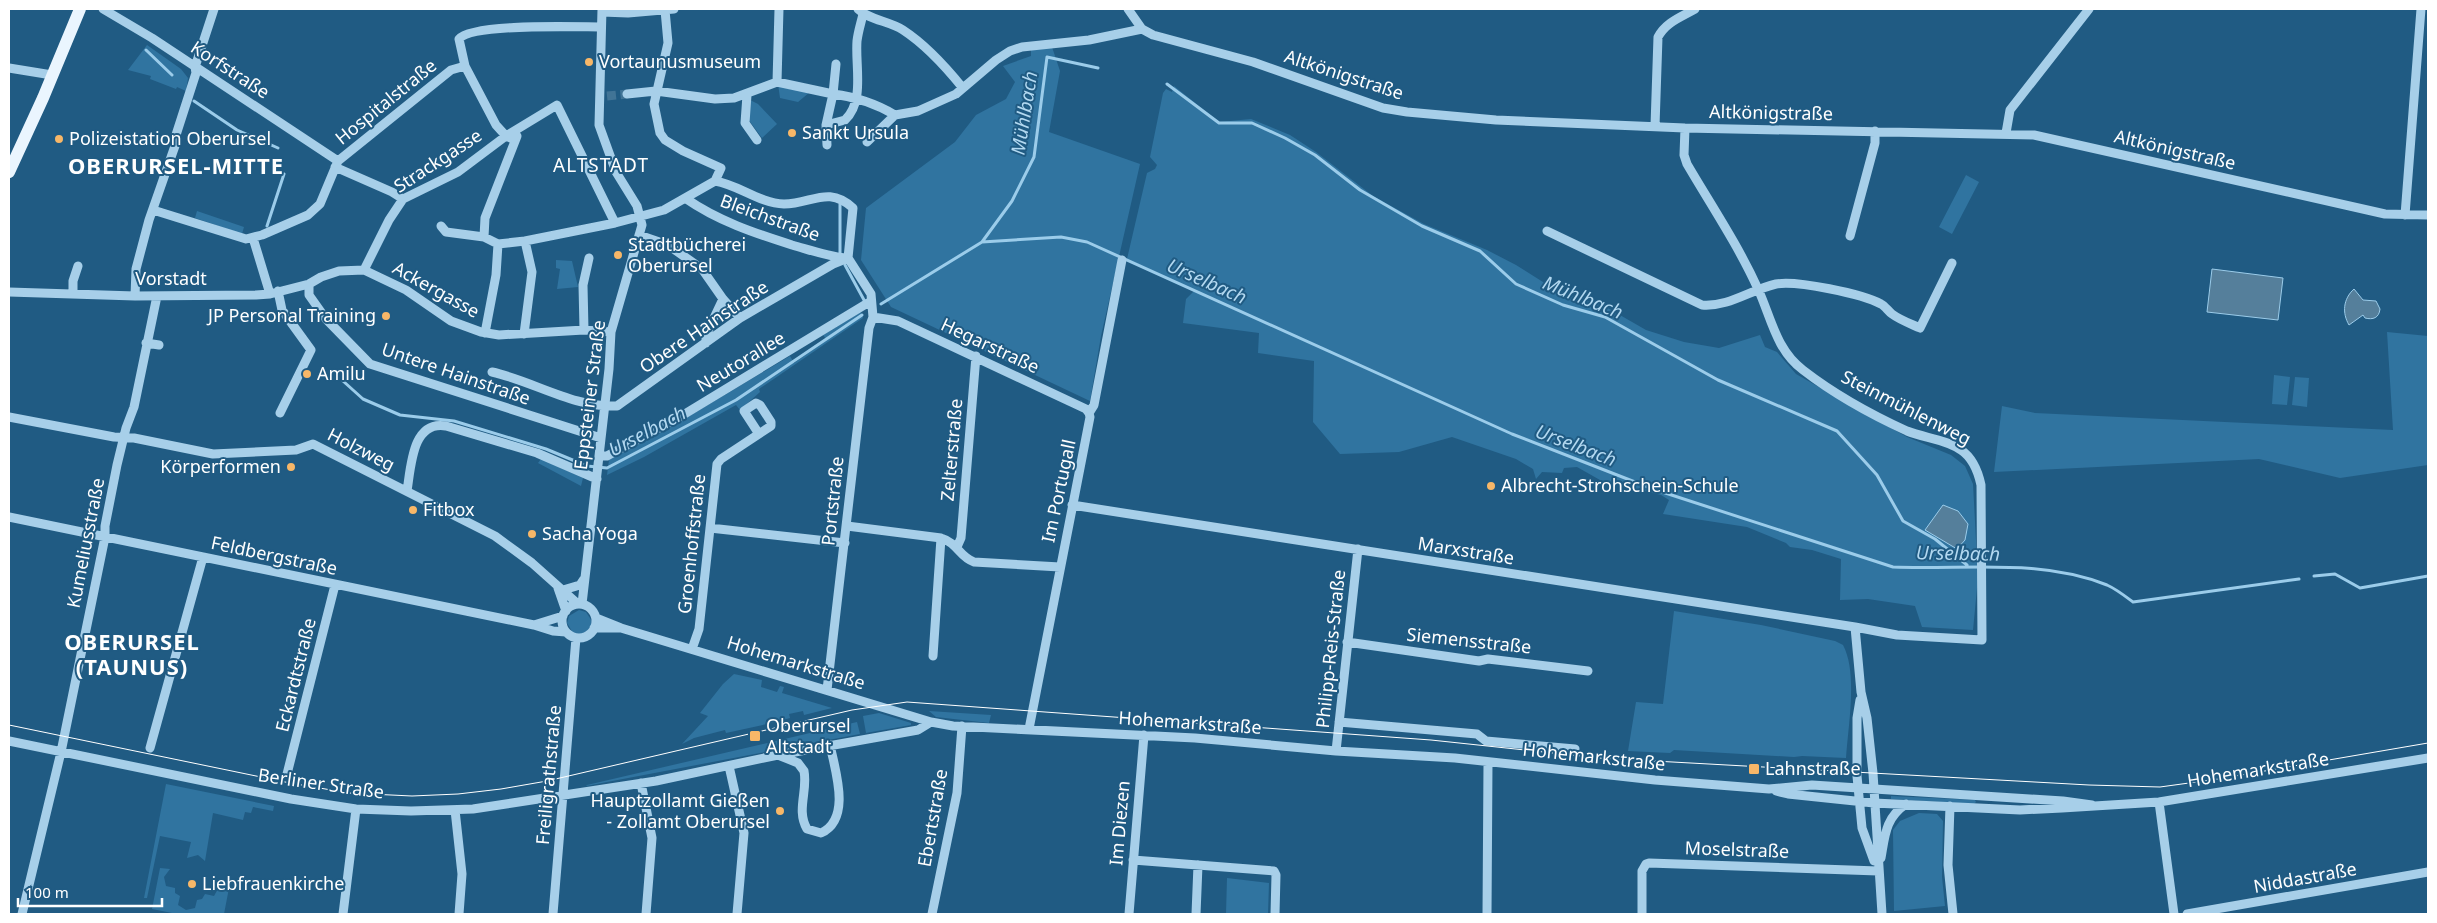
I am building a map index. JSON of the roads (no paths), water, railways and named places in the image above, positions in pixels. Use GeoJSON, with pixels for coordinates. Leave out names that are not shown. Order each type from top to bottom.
{"type":"FeatureCollection","features":[{"type":"Feature","properties":{"kind":"main road"},"geometry":{"type":"LineString","coordinates":[[9,172],[80,9]]}},
{"type":"Feature","properties":{"kind":"street","name":"Korfstraße"},"geometry":{"type":"LineString","coordinates":[[102,9],[195,66],[337,164],[403,199]]}},
{"type":"Feature","properties":{"kind":"street"},"geometry":{"type":"LineString","coordinates":[[135,296],[136,269],[153,210],[178,139],[196,73],[195,66],[214,9]]}},
{"type":"Feature","properties":{"kind":"street"},"geometry":{"type":"LineString","coordinates":[[778,82],[779,9]]}},
{"type":"Feature","properties":{"kind":"street"},"geometry":{"type":"LineString","coordinates":[[867,142],[895,115],[934,104],[956,94],[996,60],[1022,47],[1089,40],[1142,29],[1128,9]]}},
{"type":"Feature","properties":{"kind":"street"},"geometry":{"type":"LineString","coordinates":[[1655,126],[1658,38],[1662,29],[1669,23],[1695,9]]}},
{"type":"Feature","properties":{"kind":"street"},"geometry":{"type":"LineString","coordinates":[[2006,133],[2010,110],[2090,9]]}},
{"type":"Feature","properties":{"kind":"street"},"geometry":{"type":"LineString","coordinates":[[441,226],[446,232],[484,237],[498,244],[524,241],[615,224],[641,217],[664,210],[715,181],[721,168],[683,151],[665,140],[660,134],[654,104],[668,43],[669,10],[628,13],[602,10],[603,96],[598,125],[608,154],[641,217]]}},
{"type":"Feature","properties":{"kind":"street"},"geometry":{"type":"LineString","coordinates":[[826,125],[845,120],[853,109],[856,97],[857,40],[861,11],[904,30],[945,65],[962,87]]}},
{"type":"Feature","properties":{"kind":"street"},"geometry":{"type":"LineString","coordinates":[[2405,215],[2423,12]]}},
{"type":"Feature","properties":{"kind":"street"},"geometry":{"type":"LineString","coordinates":[[465,66],[459,39],[471,32],[512,28],[601,26]]}},
{"type":"Feature","properties":{"kind":"street","name":"Altkönigstraße"},"geometry":{"type":"LineString","coordinates":[[1142,29],[1153,35],[1252,62],[1383,108],[1496,120],[1685,128],[2006,133],[2045,137],[2385,214],[2428,215]]}},
{"type":"Feature","properties":{"kind":"street"},"geometry":{"type":"LineString","coordinates":[[827,145],[826,125],[833,94],[836,64]]}},
{"type":"Feature","properties":{"kind":"street","name":"Hospitalstraße"},"geometry":{"type":"LineString","coordinates":[[253,238],[308,215],[317,208],[337,164],[451,70],[465,66],[496,125],[506,136]]}},
{"type":"Feature","properties":{"kind":"street"},"geometry":{"type":"LineString","coordinates":[[9,68],[52,75]]}},
{"type":"Feature","properties":{"kind":"street"},"geometry":{"type":"LineString","coordinates":[[627,94],[656,91],[715,99],[734,98],[747,95],[778,82],[856,97],[895,115]]}},
{"type":"Feature","properties":{"kind":"street"},"geometry":{"type":"LineString","coordinates":[[747,95],[745,123],[757,140]]}},
{"type":"Feature","properties":{"kind":"street","name":"Strackgasse"},"geometry":{"type":"LineString","coordinates":[[364,270],[389,220],[403,199],[458,172],[506,136],[557,105],[615,224]]}},
{"type":"Feature","properties":{"kind":"street"},"geometry":{"type":"LineString","coordinates":[[484,237],[485,218],[521,126]]}},
{"type":"Feature","properties":{"kind":"street","name":"Steinmühlenweg"},"geometry":{"type":"LineString","coordinates":[[1685,128],[1684,156],[1687,164],[1726,229],[1758,289],[1777,337],[1788,357],[1802,370],[1841,395],[1908,431],[1961,450],[1972,461],[1981,485],[1983,561],[1982,640]]}},
{"type":"Feature","properties":{"kind":"street"},"geometry":{"type":"LineString","coordinates":[[1850,236],[1875,143],[1875,131]]}},
{"type":"Feature","properties":{"kind":"street"},"geometry":{"type":"LineString","coordinates":[[506,136],[515,140]]}},
{"type":"Feature","properties":{"kind":"street"},"geometry":{"type":"LineString","coordinates":[[715,181],[731,184],[756,197],[785,204],[817,196],[839,198],[853,208],[848,258]]}},
{"type":"Feature","properties":{"kind":"street","name":"Bleichstraße"},"geometry":{"type":"LineString","coordinates":[[685,198],[718,218],[763,236],[831,256],[848,258]]}},
{"type":"Feature","properties":{"kind":"street"},"geometry":{"type":"LineString","coordinates":[[153,210],[246,239],[253,238],[282,310],[311,350],[280,413]]}},
{"type":"Feature","properties":{"kind":"street","name":"Eppsteiner Straße"},"geometry":{"type":"LineString","coordinates":[[580,604],[605,406],[611,332],[639,235],[641,217]]}},
{"type":"Feature","properties":{"kind":"street"},"geometry":{"type":"LineString","coordinates":[[1547,231],[1702,305],[1722,305],[1758,289],[1778,284],[1792,284],[1837,291],[1879,303],[1893,315],[1920,328],[1952,263]]}},
{"type":"Feature","properties":{"kind":"street"},"geometry":{"type":"LineString","coordinates":[[639,235],[668,245],[702,269],[723,299],[740,318]]}},
{"type":"Feature","properties":{"kind":"street"},"geometry":{"type":"LineString","coordinates":[[524,241],[532,272],[524,334]]}},
{"type":"Feature","properties":{"kind":"street"},"geometry":{"type":"LineString","coordinates":[[485,333],[496,275],[498,244]]}},
{"type":"Feature","properties":{"kind":"street"},"geometry":{"type":"LineString","coordinates":[[584,330],[583,285],[589,258]]}},
{"type":"Feature","properties":{"kind":"street","name":"Portstraße"},"geometry":{"type":"LineString","coordinates":[[827,690],[869,328],[873,317],[871,294],[848,258]]}},
{"type":"Feature","properties":{"kind":"street","name":"Obere Hainstraße"},"geometry":{"type":"LineString","coordinates":[[605,406],[617,406],[740,318],[833,264],[848,258]]}},
{"type":"Feature","properties":{"kind":"street","name":"Im Portugall"},"geometry":{"type":"LineString","coordinates":[[1029,729],[1090,417],[1089,413],[1094,405],[1122,260]]}},
{"type":"Feature","properties":{"kind":"street"},"geometry":{"type":"LineString","coordinates":[[73,294],[73,281],[78,266]]}},
{"type":"Feature","properties":{"kind":"street","name":"Vorstadt"},"geometry":{"type":"LineString","coordinates":[[9,292],[157,296],[274,292],[309,284],[321,276],[339,271],[364,270]]}},
{"type":"Feature","properties":{"kind":"street","name":"Ackergasse"},"geometry":{"type":"LineString","coordinates":[[364,270],[406,290],[451,321],[485,333],[524,334],[584,330],[611,332]]}},
{"type":"Feature","properties":{"kind":"street","name":"Untere Hainstraße"},"geometry":{"type":"LineString","coordinates":[[309,284],[309,295],[326,320],[370,364],[601,438]]}},
{"type":"Feature","properties":{"kind":"street","name":"Kumeliusstraße"},"geometry":{"type":"LineString","coordinates":[[22,914],[61,752],[123,439],[134,407],[157,296]]}},
{"type":"Feature","properties":{"kind":"street"},"geometry":{"type":"LineString","coordinates":[[706,343],[706,335],[723,299]]}},
{"type":"Feature","properties":{"kind":"street","name":"Neutorallee"},"geometry":{"type":"LineString","coordinates":[[598,467],[607,456],[662,428],[871,301]]}},
{"type":"Feature","properties":{"kind":"street","name":"Hegarstraße"},"geometry":{"type":"LineString","coordinates":[[873,317],[898,322],[976,356],[1086,409],[1089,413]]}},
{"type":"Feature","properties":{"kind":"street"},"geometry":{"type":"LineString","coordinates":[[146,343],[159,345]]}},
{"type":"Feature","properties":{"kind":"street","name":"Zelterstraße"},"geometry":{"type":"LineString","coordinates":[[957,547],[961,538],[976,356]]}},
{"type":"Feature","properties":{"kind":"street"},"geometry":{"type":"LineString","coordinates":[[492,372],[605,406]]}},
{"type":"Feature","properties":{"kind":"street","name":"Holzweg"},"geometry":{"type":"LineString","coordinates":[[9,417],[123,439],[134,438],[213,454],[249,454],[296,450],[313,444],[495,536],[532,563],[560,589],[580,604]]}},
{"type":"Feature","properties":{"kind":"street"},"geometry":{"type":"LineString","coordinates":[[407,491],[412,455],[424,430],[434,425],[446,426],[537,453],[598,467]]}},
{"type":"Feature","properties":{"kind":"street","name":"Groenhoffstraße"},"geometry":{"type":"LineString","coordinates":[[692,649],[699,629],[717,464],[721,459],[759,434]]}},
{"type":"Feature","properties":{"kind":"street","name":"Marxstraße"},"geometry":{"type":"LineString","coordinates":[[1072,505],[1897,635],[1982,640]]}},
{"type":"Feature","properties":{"kind":"street","name":"Feldbergstraße"},"geometry":{"type":"LineString","coordinates":[[9,516],[203,558],[534,625],[553,631],[566,632]]}},
{"type":"Feature","properties":{"kind":"street"},"geometry":{"type":"LineString","coordinates":[[847,526],[941,538],[950,541],[966,559],[974,562],[1060,567]]}},
{"type":"Feature","properties":{"kind":"street"},"geometry":{"type":"LineString","coordinates":[[710,528],[845,543]]}},
{"type":"Feature","properties":{"kind":"street"},"geometry":{"type":"LineString","coordinates":[[933,656],[941,538]]}},
{"type":"Feature","properties":{"kind":"street","name":"Philipp-Reis-Straße"},"geometry":{"type":"LineString","coordinates":[[1336,751],[1358,550]]}},
{"type":"Feature","properties":{"kind":"street"},"geometry":{"type":"LineString","coordinates":[[150,748],[203,558]]}},
{"type":"Feature","properties":{"kind":"street"},"geometry":{"type":"LineString","coordinates":[[560,589],[580,584],[584,579]]}},
{"type":"Feature","properties":{"kind":"street","name":"Eckardtstraße"},"geometry":{"type":"LineString","coordinates":[[287,774],[335,585]]}},
{"type":"Feature","properties":{"kind":"street","name":"Holzweg"},"geometry":{"type":"LineString","coordinates":[[560,589],[564,613]]}},
{"type":"Feature","properties":{"kind":"street"},"geometry":{"type":"LineString","coordinates":[[580,604],[592,610],[596,618],[594,628],[586,636],[576,638],[566,632],[562,623],[564,613],[580,604]]}},
{"type":"Feature","properties":{"kind":"street","name":"Feldbergstraße"},"geometry":{"type":"LineString","coordinates":[[534,625],[564,613]]}},
{"type":"Feature","properties":{"kind":"street"},"geometry":{"type":"LineString","coordinates":[[596,618],[621,628]]}},
{"type":"Feature","properties":{"kind":"street"},"geometry":{"type":"LineString","coordinates":[[594,628],[621,628]]}},
{"type":"Feature","properties":{"kind":"street","name":"Hohemarkstraße"},"geometry":{"type":"LineString","coordinates":[[621,628],[931,722],[962,726],[1144,735],[1336,751],[1455,758],[1488,763],[1769,789],[1788,794],[1860,802],[2020,810],[2159,802],[2428,758]]}},
{"type":"Feature","properties":{"kind":"street"},"geometry":{"type":"LineString","coordinates":[[1855,628],[1874,790],[1882,914]]}},
{"type":"Feature","properties":{"kind":"street","name":"Freiligrathstraße"},"geometry":{"type":"LineString","coordinates":[[553,914],[576,638]]}},
{"type":"Feature","properties":{"kind":"street","name":"Siemensstraße"},"geometry":{"type":"LineString","coordinates":[[1347,642],[1479,661],[1488,659],[1588,671]]}},
{"type":"Feature","properties":{"kind":"street"},"geometry":{"type":"LineString","coordinates":[[1861,692],[1857,718],[1858,789],[1862,828],[1878,871]]}},
{"type":"Feature","properties":{"kind":"street","name":"Berliner Straße"},"geometry":{"type":"LineString","coordinates":[[9,741],[291,800],[356,809],[455,810],[641,784],[778,755],[918,730],[931,722]]}},
{"type":"Feature","properties":{"kind":"street","name":"Hohemarkstraße"},"geometry":{"type":"LineString","coordinates":[[1338,722],[1477,734],[1486,741],[1575,749]]}},
{"type":"Feature","properties":{"kind":"street","name":"Ebertstraße"},"geometry":{"type":"LineString","coordinates":[[932,914],[957,793],[962,726]]}},
{"type":"Feature","properties":{"kind":"street","name":"Im Diezen"},"geometry":{"type":"LineString","coordinates":[[1128,914],[1144,735]]}},
{"type":"Feature","properties":{"kind":"street"},"geometry":{"type":"LineString","coordinates":[[778,755],[798,763],[804,771],[801,811],[803,821],[808,829],[821,833],[833,825],[839,802],[830,745]]}},
{"type":"Feature","properties":{"kind":"street"},"geometry":{"type":"LineString","coordinates":[[1487,914],[1488,763]]}},
{"type":"Feature","properties":{"kind":"street"},"geometry":{"type":"LineString","coordinates":[[729,766],[744,833],[737,914]]}},
{"type":"Feature","properties":{"kind":"street"},"geometry":{"type":"LineString","coordinates":[[641,784],[652,838],[646,914]]}},
{"type":"Feature","properties":{"kind":"street","name":"Hohemarkstraße"},"geometry":{"type":"LineString","coordinates":[[1769,789],[1812,785],[2062,801],[2092,805]]}},
{"type":"Feature","properties":{"kind":"street"},"geometry":{"type":"LineString","coordinates":[[2159,802],[2174,914]]}},
{"type":"Feature","properties":{"kind":"street"},"geometry":{"type":"LineString","coordinates":[[1878,871],[1887,825],[1896,810],[1906,804]]}},
{"type":"Feature","properties":{"kind":"street"},"geometry":{"type":"LineString","coordinates":[[1950,806],[1948,865],[1953,914]]}},
{"type":"Feature","properties":{"kind":"street"},"geometry":{"type":"LineString","coordinates":[[343,914],[356,809]]}},
{"type":"Feature","properties":{"kind":"street"},"geometry":{"type":"LineString","coordinates":[[455,810],[462,874],[459,914]]}},
{"type":"Feature","properties":{"kind":"street"},"geometry":{"type":"LineString","coordinates":[[1133,860],[1274,871],[1276,875],[1275,914]]}},
{"type":"Feature","properties":{"kind":"street","name":"Moselstraße"},"geometry":{"type":"LineString","coordinates":[[1642,914],[1642,871],[1646,864],[1650,863],[1878,871]]}},
{"type":"Feature","properties":{"kind":"street"},"geometry":{"type":"LineString","coordinates":[[1196,914],[1198,866]]}},
{"type":"Feature","properties":{"kind":"street","name":"Niddastraße"},"geometry":{"type":"LineString","coordinates":[[2187,914],[2428,872]]}},
{"type":"Feature","properties":{"kind":"waterway","name":"Urselbach"},"geometry":{"type":"LineString","coordinates":[[146,50],[172,75]]}},
{"type":"Feature","properties":{"kind":"waterway","name":"Mühlbach"},"geometry":{"type":"LineString","coordinates":[[982,242],[1012,201],[1034,157],[1047,57],[1098,68]]}},
{"type":"Feature","properties":{"kind":"waterway","name":"Mühlbach"},"geometry":{"type":"LineString","coordinates":[[1167,84],[1219,123],[1252,123],[1285,138],[1315,155],[1360,190],[1422,226],[1480,251],[1516,284],[1563,305],[1605,317],[1718,380],[1837,431],[1877,475],[1903,521],[1935,539],[1967,565]]}},
{"type":"Feature","properties":{"kind":"waterway","name":"Urselbach"},"geometry":{"type":"LineString","coordinates":[[194,101],[237,130],[278,148]]}},
{"type":"Feature","properties":{"kind":"waterway","name":"Urselbach"},"geometry":{"type":"LineString","coordinates":[[267,226],[284,174]]}},
{"type":"Feature","properties":{"kind":"waterway","name":"Mühlbach"},"geometry":{"type":"LineString","coordinates":[[840,204],[840,253]]}},
{"type":"Feature","properties":{"kind":"waterway","name":"Urselbach"},"geometry":{"type":"LineString","coordinates":[[881,304],[982,242],[1061,237],[1087,242],[1512,434],[1653,489],[1893,567],[2002,567],[2055,571],[2107,585],[2133,602],[2299,579]]}},
{"type":"Feature","properties":{"kind":"waterway","name":"Mühlbach"},"geometry":{"type":"LineString","coordinates":[[845,265],[864,300]]}},
{"type":"Feature","properties":{"kind":"waterway","name":"Urselbach"},"geometry":{"type":"LineString","coordinates":[[343,381],[363,399],[400,415],[454,421],[546,449],[587,466],[607,468],[736,400],[862,315]]}},
{"type":"Feature","properties":{"kind":"waterway","name":"Urselbach"},"geometry":{"type":"LineString","coordinates":[[2314,576],[2335,574],[2360,588],[2428,576]]}},
{"type":"Feature","properties":{"kind":"tunnel"},"geometry":{"type":"LineString","coordinates":[[607,96],[627,94]]}},
{"type":"Feature","properties":{"kind":"tram line"},"geometry":{"type":"LineString","coordinates":[[9,725],[290,783],[349,793],[412,796],[458,794],[547,781],[852,710],[907,702],[1431,740],[1600,758],[2089,785],[2160,787],[2218,779],[2428,743]]}},
{"type":"Feature","properties":{"kind":"place","name":"Vortaunusmuseum"},"geometry":{"type":"Point","coordinates":[589,62]}},
{"type":"Feature","properties":{"kind":"place","name":"Sankt Ursula"},"geometry":{"type":"Point","coordinates":[792,133]}},
{"type":"Feature","properties":{"kind":"place","name":"Polizeistation Oberursel"},"geometry":{"type":"Point","coordinates":[59,139]}},
{"type":"Feature","properties":{"kind":"place","name":"Stadtbücherei Oberursel"},"geometry":{"type":"Point","coordinates":[618,255]}},
{"type":"Feature","properties":{"kind":"place","name":"JP Personal Training"},"geometry":{"type":"Point","coordinates":[386,316]}},
{"type":"Feature","properties":{"kind":"place","name":"Amilu"},"geometry":{"type":"Point","coordinates":[307,374]}},
{"type":"Feature","properties":{"kind":"place","name":"Körperformen"},"geometry":{"type":"Point","coordinates":[291,467]}},
{"type":"Feature","properties":{"kind":"place","name":"Albrecht-Strohschein-Schule"},"geometry":{"type":"Point","coordinates":[1491,486]}},
{"type":"Feature","properties":{"kind":"place","name":"Fitbox"},"geometry":{"type":"Point","coordinates":[413,510]}},
{"type":"Feature","properties":{"kind":"place","name":"Sacha Yoga"},"geometry":{"type":"Point","coordinates":[532,534]}},
{"type":"Feature","properties":{"kind":"place","name":"Oberursel Altstadt"},"geometry":{"type":"Point","coordinates":[755,736]}},
{"type":"Feature","properties":{"kind":"place","name":"Lahnstraße"},"geometry":{"type":"Point","coordinates":[1754,769]}},
{"type":"Feature","properties":{"kind":"place","name":"Hauptzollamt Gießen - Zollamt Oberursel"},"geometry":{"type":"Point","coordinates":[780,811]}},
{"type":"Feature","properties":{"kind":"place","name":"Liebfrauenkirche"},"geometry":{"type":"Point","coordinates":[192,884]}},
{"type":"Feature","properties":{"kind":"district","name":"ALTSTADT"},"geometry":{"type":"Point","coordinates":[601,165]}},
{"type":"Feature","properties":{"kind":"district","name":"OBERURSEL-MITTE"},"geometry":{"type":"Point","coordinates":[176,166]}},
{"type":"Feature","properties":{"kind":"district","name":"OBERURSEL (TAUNUS)"},"geometry":{"type":"Point","coordinates":[132,654]}}]}
